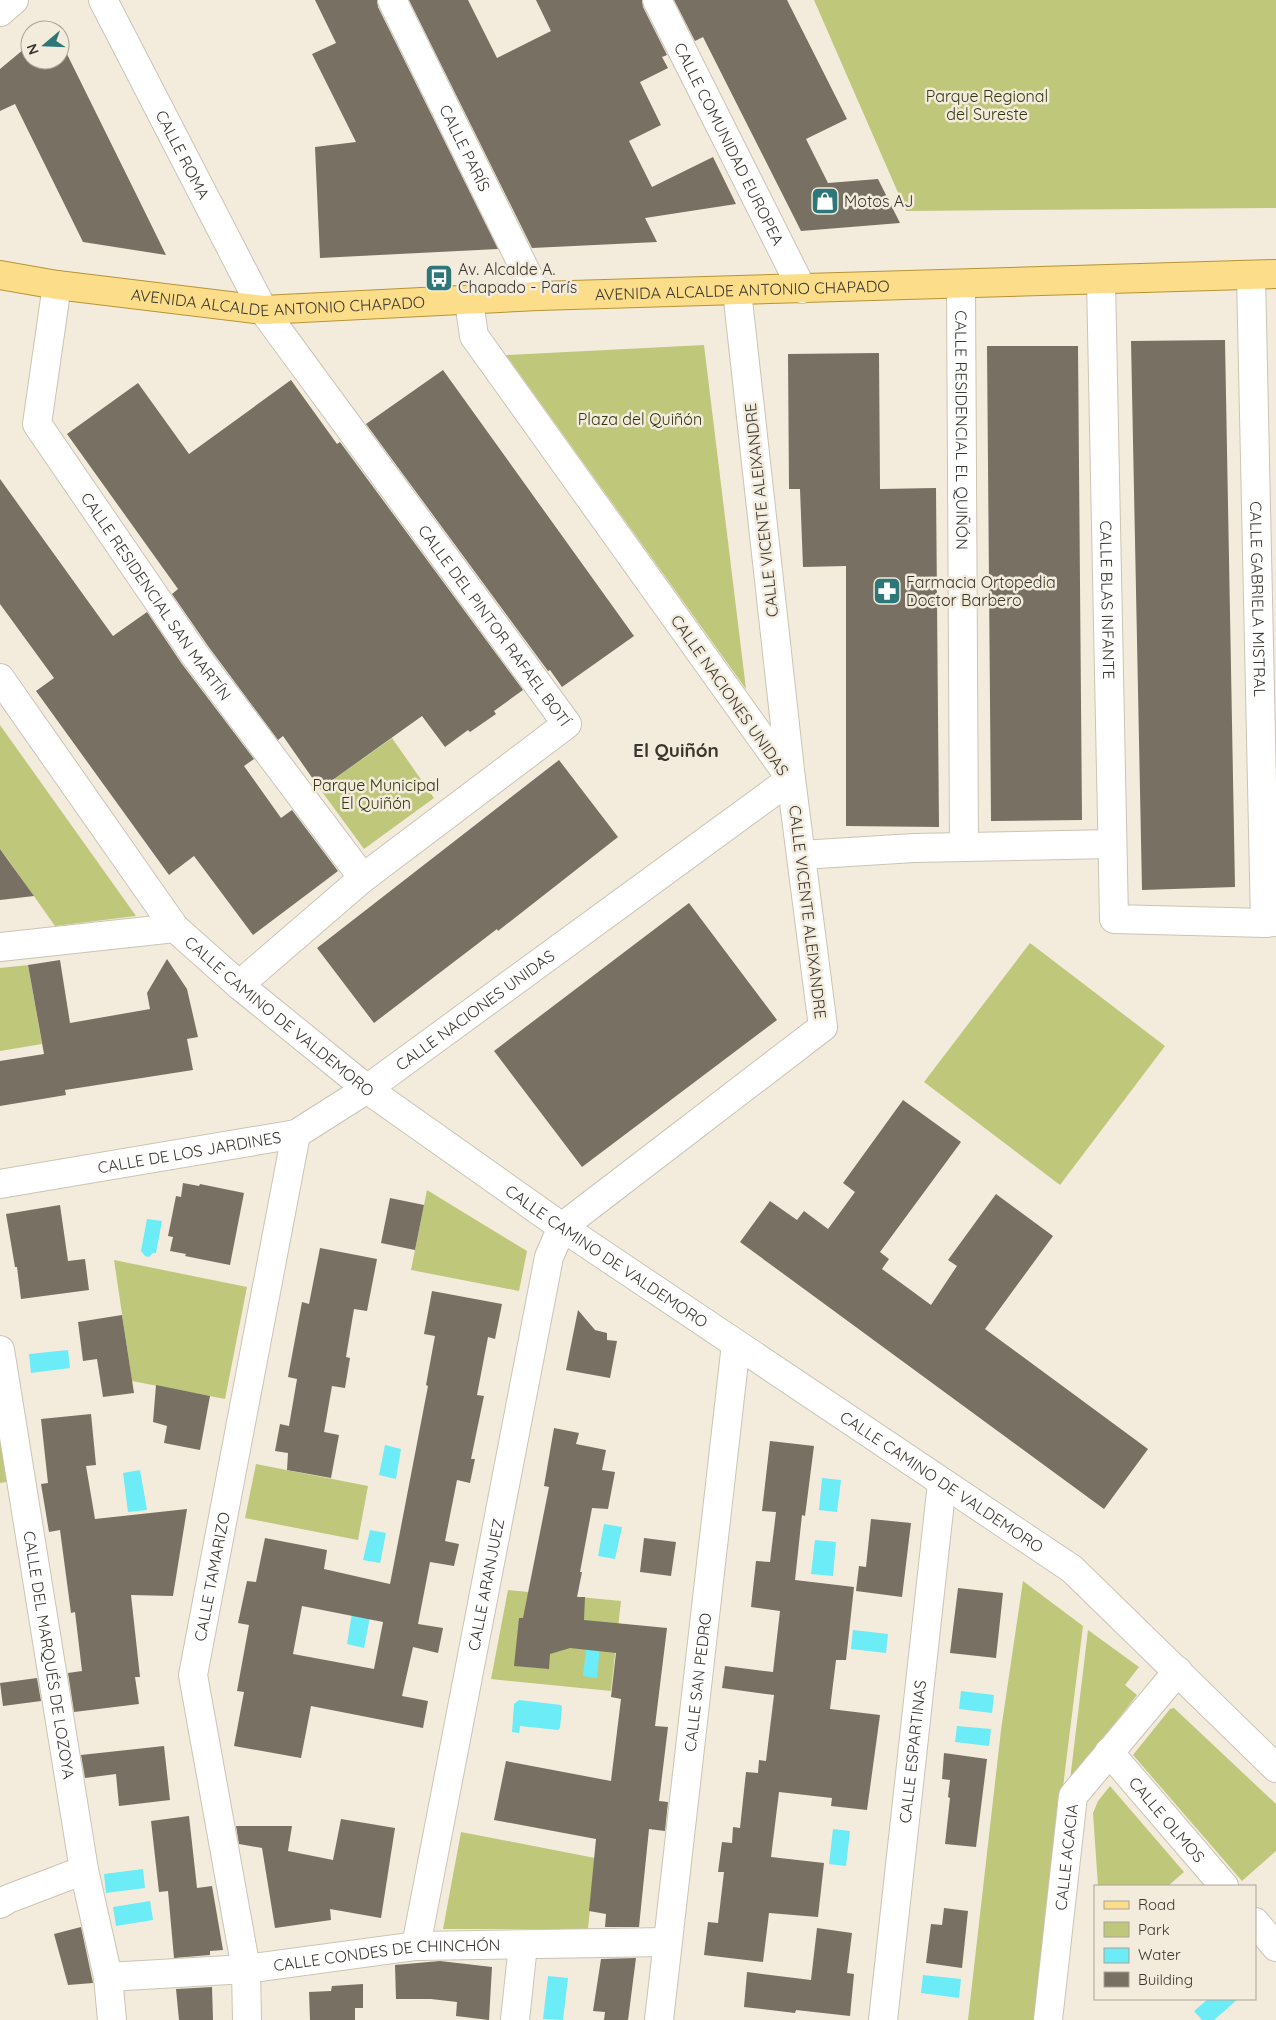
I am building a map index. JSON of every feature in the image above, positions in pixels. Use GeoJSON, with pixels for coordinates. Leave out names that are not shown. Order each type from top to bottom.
{"type":"FeatureCollection","features":[{"type":"Feature","properties":{"kind":"main road","name":"AVENIDA ALCALDE ANTONIO CHAPADO"},"geometry":{"type":"LineString","coordinates":[[0,275],[263,310],[538,296],[961,285],[1264,274]]}},
{"type":"Feature","properties":{"kind":"street"},"geometry":{"type":"LineString","coordinates":[[0,12],[14,0]]}},
{"type":"Feature","properties":{"kind":"street","name":"CALLE ROMA"},"geometry":{"type":"LineString","coordinates":[[103,0],[263,310]]}},
{"type":"Feature","properties":{"kind":"street","name":"CALLE PARÍS"},"geometry":{"type":"LineString","coordinates":[[392,0],[538,296]]}},
{"type":"Feature","properties":{"kind":"street","name":"CALLE COMUNIDAD EUROPEA"},"geometry":{"type":"LineString","coordinates":[[658,0],[802,289]]}},
{"type":"Feature","properties":{"kind":"street","name":"CALLE GABRIELA MISTRAL"},"geometry":{"type":"LineString","coordinates":[[1264,274],[1270,923]]}},
{"type":"Feature","properties":{"kind":"street","name":"CALLE BLAS INFANTE"},"geometry":{"type":"LineString","coordinates":[[1101,280],[1114,919],[1270,923]]}},
{"type":"Feature","properties":{"kind":"street","name":"CALLE RESIDENCIAL SAN MARTÍN"},"geometry":{"type":"LineString","coordinates":[[57,284],[37,424],[195,655],[363,878]]}},
{"type":"Feature","properties":{"kind":"street","name":"CALLE RESIDENCIAL EL QUIÑÓN"},"geometry":{"type":"LineString","coordinates":[[961,285],[964,846]]}},
{"type":"Feature","properties":{"kind":"street","name":"CALLE VICENTE ALEIXANDRE"},"geometry":{"type":"LineString","coordinates":[[562,1228],[823,1027],[791,779],[737,291]]}},
{"type":"Feature","properties":{"kind":"street","name":"CALLE NACIONES UNIDAS"},"geometry":{"type":"LineString","coordinates":[[367,1089],[791,779],[474,336],[469,301]]}},
{"type":"Feature","properties":{"kind":"street","name":"CALLE DEL PINTOR RAFAEL BOTÍ"},"geometry":{"type":"LineString","coordinates":[[239,985],[363,878],[567,724],[263,310]]}},
{"type":"Feature","properties":{"kind":"street","name":"CALLE CAMINO DE VALDEMORO"},"geometry":{"type":"LineString","coordinates":[[0,678],[175,928],[239,985],[367,1089],[562,1228],[1072,1569],[1276,1768]]}},
{"type":"Feature","properties":{"kind":"street"},"geometry":{"type":"LineString","coordinates":[[801,855],[964,846],[1112,844]]}},
{"type":"Feature","properties":{"kind":"street"},"geometry":{"type":"LineString","coordinates":[[0,947],[175,928]]}},
{"type":"Feature","properties":{"kind":"street","name":"CALLE DE LOS JARDINES"},"geometry":{"type":"LineString","coordinates":[[0,1184],[296,1134],[367,1089]]}},
{"type":"Feature","properties":{"kind":"street","name":"CALLE TAMARIZO"},"geometry":{"type":"LineString","coordinates":[[247,2020],[246,1969],[194,1675],[296,1134]]}},
{"type":"Feature","properties":{"kind":"street","name":"CALLE ARANJUEZ"},"geometry":{"type":"LineString","coordinates":[[416,1946],[549,1257],[562,1228]]}},
{"type":"Feature","properties":{"kind":"street","name":"CALLE SAN PEDRO"},"geometry":{"type":"LineString","coordinates":[[659,2020],[736,1344]]}},
{"type":"Feature","properties":{"kind":"street","name":"CALLE DEL MARQUÉS DE LOZOYA"},"geometry":{"type":"LineString","coordinates":[[0,1350],[84,1870],[108,1977],[112,2020]]}},
{"type":"Feature","properties":{"kind":"street","name":"CALLE ESPARTINAS"},"geometry":{"type":"LineString","coordinates":[[883,2020],[942,1483]]}},
{"type":"Feature","properties":{"kind":"street","name":"CALLE ACACIA"},"geometry":{"type":"LineString","coordinates":[[1048,2020],[1073,1796],[1178,1671]]}},
{"type":"Feature","properties":{"kind":"street","name":"CALLE OLMOS"},"geometry":{"type":"LineString","coordinates":[[1109,1752],[1223,1885]]}},
{"type":"Feature","properties":{"kind":"street"},"geometry":{"type":"LineString","coordinates":[[0,1904],[84,1870]]}},
{"type":"Feature","properties":{"kind":"street"},"geometry":{"type":"LineString","coordinates":[[1256,1923],[1276,1946]]}},
{"type":"Feature","properties":{"kind":"street","name":"CALLE CONDES DE CHINCHÓN"},"geometry":{"type":"LineString","coordinates":[[108,1977],[246,1969],[416,1946],[667,1942]]}},
{"type":"Feature","properties":{"kind":"street"},"geometry":{"type":"LineString","coordinates":[[515,2020],[523,1945]]}},
{"type":"Feature","properties":{"kind":"green space","name":"Parque Regional del Sureste"},"geometry":{"type":"Polygon","coordinates":[[[814,0],[1276,0],[1276,208],[906,211],[814,0]]]}},
{"type":"Feature","properties":{"kind":"green space","name":"Plaza del Quiñón"},"geometry":{"type":"Polygon","coordinates":[[[704,345],[746,689],[506,355],[704,345]]]}},
{"type":"Feature","properties":{"kind":"green space"},"geometry":{"type":"Polygon","coordinates":[[[0,725],[136,916],[55,926],[0,849],[0,725]]]}},
{"type":"Feature","properties":{"kind":"green space","name":"Parque Municipal El Quiñón"},"geometry":{"type":"Polygon","coordinates":[[[392,738],[434,798],[364,849],[320,789],[392,738]]]}},
{"type":"Feature","properties":{"kind":"green space"},"geometry":{"type":"Polygon","coordinates":[[[1030,943],[1165,1046],[1060,1185],[924,1082],[1030,943]]]}},
{"type":"Feature","properties":{"kind":"green space"},"geometry":{"type":"Polygon","coordinates":[[[28,965],[42,1044],[0,1051],[0,968],[28,965]]]}},
{"type":"Feature","properties":{"kind":"green space"},"geometry":{"type":"Polygon","coordinates":[[[427,1190],[527,1251],[519,1291],[411,1270],[427,1190]]]}},
{"type":"Feature","properties":{"kind":"green space"},"geometry":{"type":"Polygon","coordinates":[[[114,1260],[247,1287],[225,1399],[132,1381],[114,1260]]]}},
{"type":"Feature","properties":{"kind":"green space"},"geometry":{"type":"Polygon","coordinates":[[[0,1410],[12,1481],[0,1483],[0,1410]]]}},
{"type":"Feature","properties":{"kind":"green space"},"geometry":{"type":"Polygon","coordinates":[[[256,1464],[368,1486],[358,1540],[245,1518],[256,1464]]]}},
{"type":"Feature","properties":{"kind":"green space"},"geometry":{"type":"Polygon","coordinates":[[[1023,1581],[1083,1626],[1034,2020],[968,2020],[1001,1730],[1023,1581]]]}},
{"type":"Feature","properties":{"kind":"green space"},"geometry":{"type":"Polygon","coordinates":[[[508,1590],[621,1601],[611,1691],[491,1679],[508,1590]]]}},
{"type":"Feature","properties":{"kind":"green space"},"geometry":{"type":"Polygon","coordinates":[[[1088,1630],[1139,1667],[1125,1685],[1137,1695],[1070,1780],[1088,1630]]]}},
{"type":"Feature","properties":{"kind":"green space"},"geometry":{"type":"Polygon","coordinates":[[[1174,1708],[1276,1804],[1276,1851],[1242,1881],[1133,1755],[1170,1709],[1174,1708]]]}},
{"type":"Feature","properties":{"kind":"green space"},"geometry":{"type":"Polygon","coordinates":[[[1110,1786],[1184,1872],[1169,1885],[1098,1885],[1093,1813],[1098,1801],[1110,1786]]]}},
{"type":"Feature","properties":{"kind":"green space"},"geometry":{"type":"Polygon","coordinates":[[[461,1832],[595,1858],[588,1929],[443,1929],[461,1832]]]}},
{"type":"Feature","properties":{"kind":"water"},"geometry":{"type":"Polygon","coordinates":[[[147,1219],[162,1221],[156,1253],[149,1257],[145,1256],[141,1251],[147,1219]]]}},
{"type":"Feature","properties":{"kind":"water"},"geometry":{"type":"Polygon","coordinates":[[[68,1350],[70,1368],[31,1373],[29,1354],[68,1350]]]}},
{"type":"Feature","properties":{"kind":"water"},"geometry":{"type":"Polygon","coordinates":[[[385,1445],[401,1449],[396,1479],[379,1475],[385,1445]]]}},
{"type":"Feature","properties":{"kind":"water"},"geometry":{"type":"Polygon","coordinates":[[[140,1470],[147,1510],[128,1512],[123,1473],[140,1470]]]}},
{"type":"Feature","properties":{"kind":"water"},"geometry":{"type":"Polygon","coordinates":[[[822,1478],[841,1480],[837,1512],[819,1510],[822,1478]]]}},
{"type":"Feature","properties":{"kind":"water"},"geometry":{"type":"Polygon","coordinates":[[[604,1524],[622,1527],[615,1559],[598,1556],[604,1524]]]}},
{"type":"Feature","properties":{"kind":"water"},"geometry":{"type":"Polygon","coordinates":[[[370,1530],[386,1533],[380,1563],[363,1560],[370,1530]]]}},
{"type":"Feature","properties":{"kind":"water"},"geometry":{"type":"Polygon","coordinates":[[[815,1540],[836,1542],[833,1576],[811,1574],[815,1540]]]}},
{"type":"Feature","properties":{"kind":"water"},"geometry":{"type":"Polygon","coordinates":[[[352,1613],[370,1617],[364,1648],[347,1644],[352,1613]]]}},
{"type":"Feature","properties":{"kind":"water"},"geometry":{"type":"Polygon","coordinates":[[[589,1622],[602,1624],[597,1678],[583,1676],[589,1622]]]}},
{"type":"Feature","properties":{"kind":"water"},"geometry":{"type":"Polygon","coordinates":[[[853,1630],[888,1634],[886,1653],[851,1649],[853,1630]]]}},
{"type":"Feature","properties":{"kind":"water"},"geometry":{"type":"Polygon","coordinates":[[[961,1691],[994,1695],[992,1713],[959,1709],[961,1691]]]}},
{"type":"Feature","properties":{"kind":"water"},"geometry":{"type":"Polygon","coordinates":[[[519,1700],[561,1705],[560,1728],[558,1730],[520,1726],[519,1733],[512,1732],[514,1704],[519,1700]]]}},
{"type":"Feature","properties":{"kind":"water"},"geometry":{"type":"Polygon","coordinates":[[[957,1726],[991,1729],[989,1746],[955,1742],[957,1726]]]}},
{"type":"Feature","properties":{"kind":"water"},"geometry":{"type":"Polygon","coordinates":[[[833,1829],[850,1831],[846,1866],[829,1864],[833,1829]]]}},
{"type":"Feature","properties":{"kind":"water"},"geometry":{"type":"Polygon","coordinates":[[[143,1869],[145,1888],[106,1893],[104,1874],[143,1869]]]}},
{"type":"Feature","properties":{"kind":"water"},"geometry":{"type":"Polygon","coordinates":[[[150,1901],[153,1920],[116,1926],[113,1907],[150,1901]]]}},
{"type":"Feature","properties":{"kind":"water"},"geometry":{"type":"Polygon","coordinates":[[[923,1975],[961,1979],[959,1998],[921,1993],[923,1975]]]}},
{"type":"Feature","properties":{"kind":"water"},"geometry":{"type":"Polygon","coordinates":[[[548,1976],[568,1978],[563,2020],[543,2019],[548,1976]]]}},
{"type":"Feature","properties":{"kind":"water"},"geometry":{"type":"Polygon","coordinates":[[[1207,2000],[1237,2000],[1214,2020],[1202,2020],[1194,2011],[1207,2000]]]}},
{"type":"Feature","properties":{"kind":"building"},"geometry":{"type":"Polygon","coordinates":[[[315,0],[377,0],[378,7],[498,249],[320,258],[315,147],[356,142],[312,54],[336,43],[315,0]]]}},
{"type":"Feature","properties":{"kind":"building"},"geometry":{"type":"Polygon","coordinates":[[[409,0],[468,0],[497,58],[551,31],[536,0],[642,0],[643,7],[667,55],[662,57],[668,68],[640,82],[661,125],[629,141],[652,187],[713,157],[736,204],[645,218],[657,242],[532,248],[409,0]]]}},
{"type":"Feature","properties":{"kind":"building"},"geometry":{"type":"Polygon","coordinates":[[[674,0],[787,0],[847,119],[806,139],[828,183],[878,179],[900,223],[801,231],[703,37],[695,41],[674,0]]]}},
{"type":"Feature","properties":{"kind":"building"},"geometry":{"type":"Polygon","coordinates":[[[20,52],[20,70],[70,70],[70,60],[166,255],[83,242],[15,104],[0,111],[0,69],[20,52]]]}},
{"type":"Feature","properties":{"kind":"building"},"geometry":{"type":"Polygon","coordinates":[[[1225,340],[1235,887],[1142,890],[1131,341],[1225,340]]]}},
{"type":"Feature","properties":{"kind":"building"},"geometry":{"type":"Polygon","coordinates":[[[987,346],[1078,346],[1082,820],[991,821],[987,346]]]}},
{"type":"Feature","properties":{"kind":"building"},"geometry":{"type":"Polygon","coordinates":[[[879,353],[880,489],[936,488],[939,827],[846,826],[846,566],[803,567],[800,489],[789,489],[788,354],[879,353]]]}},
{"type":"Feature","properties":{"kind":"building"},"geometry":{"type":"Polygon","coordinates":[[[443,370],[634,636],[562,687],[550,670],[548,671],[366,424],[443,370]]]}},
{"type":"Feature","properties":{"kind":"building"},"geometry":{"type":"Polygon","coordinates":[[[291,380],[337,444],[340,442],[523,690],[494,711],[496,714],[470,732],[468,730],[445,747],[422,716],[320,789],[283,736],[278,740],[208,646],[172,594],[178,589],[67,434],[138,383],[189,454],[291,380]]]}},
{"type":"Feature","properties":{"kind":"building"},"geometry":{"type":"Polygon","coordinates":[[[0,479],[113,636],[147,612],[182,664],[254,759],[244,766],[281,818],[292,810],[338,871],[253,935],[194,856],[169,875],[36,691],[54,678],[0,604],[0,479]]]}},
{"type":"Feature","properties":{"kind":"building"},"geometry":{"type":"Polygon","coordinates":[[[559,760],[618,837],[498,931],[497,929],[374,1023],[317,948],[559,760]]]}},
{"type":"Feature","properties":{"kind":"building"},"geometry":{"type":"Polygon","coordinates":[[[0,849],[34,896],[0,900],[0,849]]]}},
{"type":"Feature","properties":{"kind":"building"},"geometry":{"type":"Polygon","coordinates":[[[689,903],[777,1020],[582,1167],[494,1051],[689,903]]]}},
{"type":"Feature","properties":{"kind":"building"},"geometry":{"type":"Polygon","coordinates":[[[167,959],[187,989],[198,1037],[187,1039],[193,1070],[65,1090],[66,1095],[0,1106],[0,1061],[44,1054],[28,965],[60,960],[70,1023],[150,1009],[147,993],[167,959]]]}},
{"type":"Feature","properties":{"kind":"building"},"geometry":{"type":"Polygon","coordinates":[[[903,1100],[961,1142],[880,1252],[889,1259],[882,1269],[931,1305],[957,1266],[948,1260],[996,1194],[1053,1236],[985,1329],[1148,1449],[1104,1509],[740,1242],[770,1201],[797,1220],[804,1211],[828,1229],[855,1192],[843,1183],[903,1100]]]}},
{"type":"Feature","properties":{"kind":"building"},"geometry":{"type":"Polygon","coordinates":[[[183,1183],[199,1186],[200,1184],[244,1193],[230,1265],[170,1251],[173,1237],[168,1236],[176,1196],[181,1197],[183,1183]]]}},
{"type":"Feature","properties":{"kind":"building"},"geometry":{"type":"Polygon","coordinates":[[[390,1198],[424,1205],[415,1250],[381,1243],[390,1198]]]}},
{"type":"Feature","properties":{"kind":"building"},"geometry":{"type":"Polygon","coordinates":[[[60,1205],[68,1261],[85,1259],[89,1290],[21,1299],[17,1267],[15,1267],[6,1214],[60,1205]]]}},
{"type":"Feature","properties":{"kind":"building"},"geometry":{"type":"Polygon","coordinates":[[[320,1248],[377,1259],[367,1311],[354,1309],[346,1357],[350,1358],[345,1388],[332,1386],[324,1432],[339,1435],[331,1478],[287,1470],[288,1453],[275,1451],[280,1424],[289,1426],[297,1379],[288,1377],[302,1302],[309,1304],[320,1248]]]}},
{"type":"Feature","properties":{"kind":"building"},"geometry":{"type":"Polygon","coordinates":[[[432,1291],[502,1304],[495,1339],[488,1337],[477,1395],[484,1396],[471,1459],[475,1459],[470,1483],[457,1480],[445,1541],[459,1544],[454,1566],[430,1562],[418,1624],[443,1628],[438,1653],[413,1647],[402,1696],[428,1701],[423,1728],[311,1706],[301,1758],[234,1746],[244,1692],[237,1691],[249,1625],[238,1623],[247,1581],[256,1582],[265,1538],[327,1550],[324,1569],[390,1584],[428,1386],[426,1385],[435,1336],[424,1334],[432,1291]],[[302,1606],[293,1654],[374,1669],[383,1622],[302,1606]]]}},
{"type":"Feature","properties":{"kind":"building"},"geometry":{"type":"Polygon","coordinates":[[[578,1310],[595,1330],[607,1333],[607,1340],[617,1341],[610,1378],[566,1370],[578,1310]]]}},
{"type":"Feature","properties":{"kind":"building"},"geometry":{"type":"Polygon","coordinates":[[[122,1315],[134,1393],[103,1397],[97,1359],[83,1361],[78,1322],[122,1315]]]}},
{"type":"Feature","properties":{"kind":"building"},"geometry":{"type":"Polygon","coordinates":[[[156,1385],[210,1396],[200,1450],[164,1443],[167,1426],[153,1422],[156,1385]]]}},
{"type":"Feature","properties":{"kind":"building"},"geometry":{"type":"Polygon","coordinates":[[[91,1414],[96,1465],[86,1466],[95,1519],[187,1509],[173,1596],[131,1595],[140,1677],[135,1677],[139,1704],[74,1712],[68,1673],[82,1671],[75,1612],[71,1613],[60,1530],[49,1532],[41,1484],[48,1483],[41,1419],[91,1414]]]}},
{"type":"Feature","properties":{"kind":"building"},"geometry":{"type":"Polygon","coordinates":[[[554,1428],[579,1433],[576,1444],[606,1450],[602,1470],[615,1472],[608,1509],[592,1508],[577,1597],[585,1597],[584,1620],[667,1628],[655,1726],[668,1727],[659,1801],[668,1802],[665,1831],[649,1829],[639,1927],[605,1927],[606,1914],[589,1911],[596,1839],[494,1820],[506,1761],[611,1781],[621,1699],[611,1697],[616,1653],[570,1648],[550,1654],[549,1669],[514,1666],[519,1618],[523,1618],[549,1487],[544,1486],[554,1428]]]}},
{"type":"Feature","properties":{"kind":"building"},"geometry":{"type":"Polygon","coordinates":[[[770,1441],[814,1446],[805,1516],[802,1515],[795,1580],[854,1587],[846,1660],[836,1660],[830,1709],[880,1715],[867,1810],[831,1806],[832,1798],[779,1792],[771,1857],[824,1863],[818,1917],[769,1913],[763,1962],[704,1955],[708,1922],[718,1923],[724,1872],[718,1872],[722,1842],[732,1843],[733,1827],[740,1828],[746,1772],[758,1773],[759,1760],[766,1761],[774,1695],[722,1688],[725,1666],[773,1672],[780,1611],[751,1607],[756,1561],[770,1562],[776,1512],[762,1511],[770,1441]]]}},
{"type":"Feature","properties":{"kind":"building"},"geometry":{"type":"Polygon","coordinates":[[[871,1519],[911,1523],[902,1597],[856,1591],[859,1566],[866,1567],[871,1519]]]}},
{"type":"Feature","properties":{"kind":"building"},"geometry":{"type":"Polygon","coordinates":[[[644,1538],[676,1542],[671,1576],[640,1572],[644,1538]]]}},
{"type":"Feature","properties":{"kind":"building"},"geometry":{"type":"Polygon","coordinates":[[[958,1588],[1003,1593],[996,1658],[950,1653],[958,1588]]]}},
{"type":"Feature","properties":{"kind":"building"},"geometry":{"type":"Polygon","coordinates":[[[37,1678],[41,1701],[3,1706],[0,1683],[37,1678]]]}},
{"type":"Feature","properties":{"kind":"building"},"geometry":{"type":"Polygon","coordinates":[[[164,1746],[170,1800],[119,1806],[116,1774],[85,1778],[81,1755],[164,1746]]]}},
{"type":"Feature","properties":{"kind":"building"},"geometry":{"type":"Polygon","coordinates":[[[944,1753],[987,1759],[976,1847],[945,1844],[950,1780],[942,1779],[944,1753]]]}},
{"type":"Feature","properties":{"kind":"building"},"geometry":{"type":"Polygon","coordinates":[[[189,1816],[197,1888],[212,1886],[223,1950],[210,1951],[210,1955],[174,1958],[168,1891],[159,1892],[151,1821],[189,1816]]]}},
{"type":"Feature","properties":{"kind":"building"},"geometry":{"type":"Polygon","coordinates":[[[341,1819],[395,1828],[381,1918],[330,1909],[331,1920],[275,1928],[262,1848],[239,1844],[236,1826],[292,1826],[288,1851],[333,1860],[341,1819]]]}},
{"type":"Feature","properties":{"kind":"building"},"geometry":{"type":"Polygon","coordinates":[[[944,1908],[968,1911],[962,1968],[926,1963],[931,1924],[942,1925],[944,1908]]]}},
{"type":"Feature","properties":{"kind":"building"},"geometry":{"type":"Polygon","coordinates":[[[81,1927],[93,1983],[68,1985],[54,1934],[81,1927]]]}},
{"type":"Feature","properties":{"kind":"building"},"geometry":{"type":"Polygon","coordinates":[[[817,1928],[852,1933],[847,1973],[854,1974],[850,2016],[796,2010],[795,2013],[744,2007],[747,1972],[811,1980],[817,1928]]]}},
{"type":"Feature","properties":{"kind":"building"},"geometry":{"type":"Polygon","coordinates":[[[636,1958],[628,2020],[604,2020],[605,2012],[593,2011],[601,1959],[636,1958]]]}},
{"type":"Feature","properties":{"kind":"building"},"geometry":{"type":"Polygon","coordinates":[[[440,1961],[492,1967],[489,2020],[456,2016],[457,2002],[431,1999],[396,1999],[395,1965],[440,1961]]]}},
{"type":"Feature","properties":{"kind":"building"},"geometry":{"type":"Polygon","coordinates":[[[363,1984],[363,2008],[355,2008],[355,2020],[310,2020],[309,1992],[331,1991],[332,1986],[363,1984]]]}},
{"type":"Feature","properties":{"kind":"building"},"geometry":{"type":"Polygon","coordinates":[[[212,1987],[213,2020],[179,2020],[176,1989],[212,1987]]]}},
{"type":"Feature","properties":{"kind":"place","name":"Motos AJ"},"geometry":{"type":"Point","coordinates":[825,201]}},
{"type":"Feature","properties":{"kind":"place","name":"Av. Alcalde A. Chapado - París"},"geometry":{"type":"Point","coordinates":[439,278]}},
{"type":"Feature","properties":{"kind":"place","name":"Farmacia Ortopedia Doctor Barbero"},"geometry":{"type":"Point","coordinates":[887,591]}},
{"type":"Feature","properties":{"kind":"district","name":"El Quiñón"},"geometry":{"type":"Point","coordinates":[676,750]}}]}
